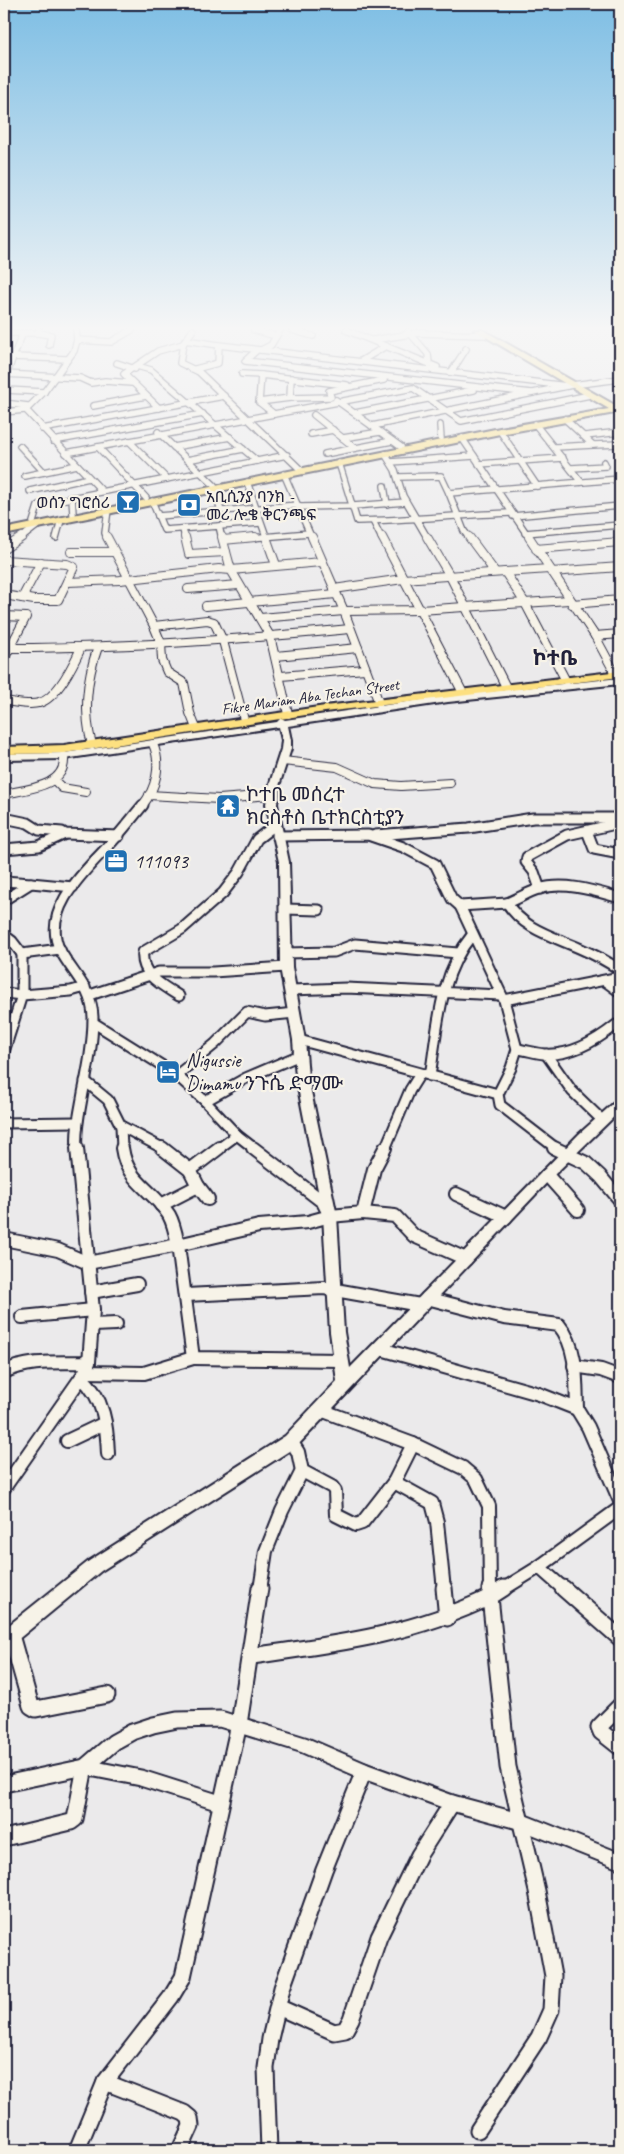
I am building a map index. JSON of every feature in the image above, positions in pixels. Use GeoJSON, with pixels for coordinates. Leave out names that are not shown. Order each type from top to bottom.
{"type":"FeatureCollection","features":[{"type":"Feature","properties":{"kind":"main road"},"geometry":{"type":"LineString","coordinates":[[36,523],[61,520],[214,486],[484,431]]}},
{"type":"Feature","properties":{"kind":"main road"},"geometry":{"type":"LineString","coordinates":[[214,486],[247,482],[301,469],[498,431]]}},
{"type":"Feature","properties":{"kind":"main road"},"geometry":{"type":"LineString","coordinates":[[5,530],[73,514],[149,500]]}},
{"type":"Feature","properties":{"kind":"main road","name":"Fikre Mariam Aba Techan Street"},"geometry":{"type":"LineString","coordinates":[[4,751],[64,749],[163,735],[244,720],[284,720],[379,703],[421,701],[506,687],[619,677]]}},
{"type":"Feature","properties":{"kind":"street"},"geometry":{"type":"LineString","coordinates":[[43,431],[102,491]]}},
{"type":"Feature","properties":{"kind":"street"},"geometry":{"type":"LineString","coordinates":[[53,441],[109,431]]}},
{"type":"Feature","properties":{"kind":"street"},"geometry":{"type":"LineString","coordinates":[[157,431],[214,486],[221,510]]}},
{"type":"Feature","properties":{"kind":"street"},"geometry":{"type":"LineString","coordinates":[[66,453],[186,431]]}},
{"type":"Feature","properties":{"kind":"street"},"geometry":{"type":"LineString","coordinates":[[222,431],[257,461]]}},
{"type":"Feature","properties":{"kind":"street"},"geometry":{"type":"LineString","coordinates":[[260,431],[301,469]]}},
{"type":"Feature","properties":{"kind":"street"},"geometry":{"type":"LineString","coordinates":[[311,434],[330,431]]}},
{"type":"Feature","properties":{"kind":"street"},"geometry":{"type":"LineString","coordinates":[[334,431],[354,448]]}},
{"type":"Feature","properties":{"kind":"street"},"geometry":{"type":"LineString","coordinates":[[440,431],[441,439]]}},
{"type":"Feature","properties":{"kind":"street"},"geometry":{"type":"LineString","coordinates":[[500,431],[537,486]]}},
{"type":"Feature","properties":{"kind":"street"},"geometry":{"type":"LineString","coordinates":[[540,431],[581,482]]}},
{"type":"Feature","properties":{"kind":"street"},"geometry":{"type":"LineString","coordinates":[[579,431],[593,445]]}},
{"type":"Feature","properties":{"kind":"street"},"geometry":{"type":"LineString","coordinates":[[343,438],[380,432],[401,447]]}},
{"type":"Feature","properties":{"kind":"street"},"geometry":{"type":"LineString","coordinates":[[585,436],[620,432]]}},
{"type":"Feature","properties":{"kind":"street"},"geometry":{"type":"LineString","coordinates":[[174,447],[230,437]]}},
{"type":"Feature","properties":{"kind":"street"},"geometry":{"type":"LineString","coordinates":[[4,757],[64,756],[154,744],[157,740],[284,720],[619,677],[595,636],[570,602],[462,438]]}},
{"type":"Feature","properties":{"kind":"street"},"geometry":{"type":"LineString","coordinates":[[325,454],[392,440]]}},
{"type":"Feature","properties":{"kind":"street"},"geometry":{"type":"LineString","coordinates":[[129,441],[167,479]]}},
{"type":"Feature","properties":{"kind":"street"},"geometry":{"type":"LineString","coordinates":[[555,447],[620,444]]}},
{"type":"Feature","properties":{"kind":"street"},"geometry":{"type":"LineString","coordinates":[[20,446],[44,472]]}},
{"type":"Feature","properties":{"kind":"street"},"geometry":{"type":"LineString","coordinates":[[98,447],[149,500],[164,530],[260,523]]}},
{"type":"Feature","properties":{"kind":"street"},"geometry":{"type":"LineString","coordinates":[[187,460],[243,449]]}},
{"type":"Feature","properties":{"kind":"street"},"geometry":{"type":"LineString","coordinates":[[385,454],[398,477],[406,502],[467,607],[506,687]]}},
{"type":"Feature","properties":{"kind":"street"},"geometry":{"type":"LineString","coordinates":[[4,549],[26,535],[36,523],[39,505],[287,455]]}},
{"type":"Feature","properties":{"kind":"street"},"geometry":{"type":"LineString","coordinates":[[390,462],[474,456]]}},
{"type":"Feature","properties":{"kind":"street"},"geometry":{"type":"LineString","coordinates":[[480,464],[563,458]]}},
{"type":"Feature","properties":{"kind":"street"},"geometry":{"type":"LineString","coordinates":[[571,468],[606,466],[604,462]]}},
{"type":"Feature","properties":{"kind":"street"},"geometry":{"type":"LineString","coordinates":[[339,463],[357,521],[417,520],[457,515],[512,514],[620,506]]}},
{"type":"Feature","properties":{"kind":"street"},"geometry":{"type":"LineString","coordinates":[[25,476],[77,465]]}},
{"type":"Feature","properties":{"kind":"street"},"geometry":{"type":"LineString","coordinates":[[284,474],[344,611],[379,703]]}},
{"type":"Feature","properties":{"kind":"street"},"geometry":{"type":"LineString","coordinates":[[398,477],[441,476],[464,531],[495,572]]}},
{"type":"Feature","properties":{"kind":"street"},"geometry":{"type":"LineString","coordinates":[[30,490],[89,478]]}},
{"type":"Feature","properties":{"kind":"street"},"geometry":{"type":"LineString","coordinates":[[449,493],[620,480]]}},
{"type":"Feature","properties":{"kind":"street"},"geometry":{"type":"LineString","coordinates":[[247,482],[276,565]]}},
{"type":"Feature","properties":{"kind":"street"},"geometry":{"type":"LineString","coordinates":[[384,486],[388,504]]}},
{"type":"Feature","properties":{"kind":"street"},"geometry":{"type":"LineString","coordinates":[[72,497],[73,514]]}},
{"type":"Feature","properties":{"kind":"street"},"geometry":{"type":"LineString","coordinates":[[158,516],[255,508],[352,506],[406,502]]}},
{"type":"Feature","properties":{"kind":"street"},"geometry":{"type":"LineString","coordinates":[[108,510],[105,533],[154,626],[161,643],[162,660],[167,672],[184,683],[190,713],[196,728]]}},
{"type":"Feature","properties":{"kind":"street"},"geometry":{"type":"LineString","coordinates":[[56,538],[61,520]]}},
{"type":"Feature","properties":{"kind":"street"},"geometry":{"type":"LineString","coordinates":[[374,521],[463,693]]}},
{"type":"Feature","properties":{"kind":"street"},"geometry":{"type":"LineString","coordinates":[[525,533],[620,525]]}},
{"type":"Feature","properties":{"kind":"street"},"geometry":{"type":"LineString","coordinates":[[219,526],[231,570],[270,636],[281,676],[287,743],[272,795],[272,816],[284,862],[286,967],[299,1040],[302,1077],[330,1216],[337,1332],[344,1383]]}},
{"type":"Feature","properties":{"kind":"street"},"geometry":{"type":"LineString","coordinates":[[183,529],[189,554],[226,552]]}},
{"type":"Feature","properties":{"kind":"street"},"geometry":{"type":"LineString","coordinates":[[223,540],[309,533]]}},
{"type":"Feature","properties":{"kind":"street"},"geometry":{"type":"LineString","coordinates":[[536,549],[620,542]]}},
{"type":"Feature","properties":{"kind":"street"},"geometry":{"type":"LineString","coordinates":[[71,552],[114,552]]}},
{"type":"Feature","properties":{"kind":"street"},"geometry":{"type":"LineString","coordinates":[[4,560],[74,565],[60,599],[34,600],[4,594]]}},
{"type":"Feature","properties":{"kind":"street"},"geometry":{"type":"LineString","coordinates":[[22,598],[41,562]]}},
{"type":"Feature","properties":{"kind":"street"},"geometry":{"type":"LineString","coordinates":[[67,582],[321,562]]}},
{"type":"Feature","properties":{"kind":"street"},"geometry":{"type":"LineString","coordinates":[[206,606],[251,603],[403,579],[495,572],[620,567]]}},
{"type":"Feature","properties":{"kind":"street"},"geometry":{"type":"LineString","coordinates":[[505,572],[525,603],[566,681]]}},
{"type":"Feature","properties":{"kind":"street"},"geometry":{"type":"LineString","coordinates":[[188,589],[239,585]]}},
{"type":"Feature","properties":{"kind":"street"},"geometry":{"type":"LineString","coordinates":[[4,659],[7,649],[32,609],[34,600]]}},
{"type":"Feature","properties":{"kind":"street"},"geometry":{"type":"LineString","coordinates":[[260,618],[344,611],[420,610],[525,603],[620,600]]}},
{"type":"Feature","properties":{"kind":"street"},"geometry":{"type":"LineString","coordinates":[[4,616],[26,617]]}},
{"type":"Feature","properties":{"kind":"street"},"geometry":{"type":"LineString","coordinates":[[154,626],[212,621],[223,641],[244,720]]}},
{"type":"Feature","properties":{"kind":"street"},"geometry":{"type":"LineString","coordinates":[[7,649],[81,648],[223,641],[350,629]]}},
{"type":"Feature","properties":{"kind":"street"},"geometry":{"type":"LineString","coordinates":[[595,636],[620,634]]}},
{"type":"Feature","properties":{"kind":"street"},"geometry":{"type":"LineString","coordinates":[[92,745],[86,724],[86,688],[98,647]]}},
{"type":"Feature","properties":{"kind":"street"},"geometry":{"type":"LineString","coordinates":[[4,701],[36,704],[45,702],[70,671],[81,648]]}},
{"type":"Feature","properties":{"kind":"street"},"geometry":{"type":"LineString","coordinates":[[276,656],[358,648]]}},
{"type":"Feature","properties":{"kind":"street"},"geometry":{"type":"LineString","coordinates":[[281,676],[365,669]]}},
{"type":"Feature","properties":{"kind":"street"},"geometry":{"type":"LineString","coordinates":[[4,1488],[85,1371],[93,1325],[76,1140],[94,1023],[87,991],[60,949],[55,924],[59,910],[72,887],[119,836],[155,785],[158,763],[154,744]]}},
{"type":"Feature","properties":{"kind":"street"},"geometry":{"type":"LineString","coordinates":[[4,794],[54,780],[65,769],[64,756]]}},
{"type":"Feature","properties":{"kind":"street"},"geometry":{"type":"LineString","coordinates":[[283,761],[337,767],[375,784],[401,786],[450,783]]}},
{"type":"Feature","properties":{"kind":"street"},"geometry":{"type":"LineString","coordinates":[[54,780],[62,788],[86,792]]}},
{"type":"Feature","properties":{"kind":"street"},"geometry":{"type":"LineString","coordinates":[[149,795],[219,798],[272,795]]}},
{"type":"Feature","properties":{"kind":"street"},"geometry":{"type":"LineString","coordinates":[[4,818],[28,823],[39,830],[62,832],[65,834],[119,836]]}},
{"type":"Feature","properties":{"kind":"street"},"geometry":{"type":"LineString","coordinates":[[179,996],[148,976],[141,958],[143,952],[182,929],[224,893],[239,872],[257,839],[276,831],[368,835],[469,828],[533,818],[620,818]]}},
{"type":"Feature","properties":{"kind":"street"},"geometry":{"type":"LineString","coordinates":[[540,888],[534,872],[526,862],[527,858],[567,835],[620,823]]}},
{"type":"Feature","properties":{"kind":"street"},"geometry":{"type":"LineString","coordinates":[[587,831],[594,849],[620,854]]}},
{"type":"Feature","properties":{"kind":"street"},"geometry":{"type":"LineString","coordinates":[[4,849],[39,846],[65,834]]}},
{"type":"Feature","properties":{"kind":"street"},"geometry":{"type":"LineString","coordinates":[[368,835],[430,859],[439,869],[452,899],[460,906],[503,998],[517,1049],[511,1068],[498,1094],[500,1104],[565,1155],[586,1163],[600,1176],[620,1200]]}},
{"type":"Feature","properties":{"kind":"street"},"geometry":{"type":"LineString","coordinates":[[4,881],[72,887]]}},
{"type":"Feature","properties":{"kind":"street"},"geometry":{"type":"LineString","coordinates":[[4,900],[31,883]]}},
{"type":"Feature","properties":{"kind":"street"},"geometry":{"type":"LineString","coordinates":[[460,906],[507,903],[540,888],[550,887],[576,888],[620,898]]}},
{"type":"Feature","properties":{"kind":"street"},"geometry":{"type":"LineString","coordinates":[[507,903],[517,917],[538,931],[585,950],[620,970]]}},
{"type":"Feature","properties":{"kind":"street"},"geometry":{"type":"LineString","coordinates":[[285,909],[319,910]]}},
{"type":"Feature","properties":{"kind":"street"},"geometry":{"type":"LineString","coordinates":[[4,935],[12,941],[22,954],[22,995],[8,1025],[4,1052]]}},
{"type":"Feature","properties":{"kind":"street"},"geometry":{"type":"LineString","coordinates":[[363,1213],[374,1169],[388,1143],[410,1090],[425,1075],[443,994],[458,953],[472,935]]}},
{"type":"Feature","properties":{"kind":"street"},"geometry":{"type":"LineString","coordinates":[[286,953],[334,952],[355,944],[458,953]]}},
{"type":"Feature","properties":{"kind":"street"},"geometry":{"type":"LineString","coordinates":[[22,954],[60,949]]}},
{"type":"Feature","properties":{"kind":"street"},"geometry":{"type":"LineString","coordinates":[[4,993],[22,995],[87,991],[170,971],[216,972],[254,967],[286,967]]}},
{"type":"Feature","properties":{"kind":"street"},"geometry":{"type":"LineString","coordinates":[[291,990],[346,988],[503,998],[620,977]]}},
{"type":"Feature","properties":{"kind":"street"},"geometry":{"type":"LineString","coordinates":[[605,981],[620,992]]}},
{"type":"Feature","properties":{"kind":"street"},"geometry":{"type":"LineString","coordinates":[[177,1075],[216,1044],[242,1015],[247,1012],[266,1016],[295,1013]]}},
{"type":"Feature","properties":{"kind":"street"},"geometry":{"type":"LineString","coordinates":[[94,1023],[130,1043],[177,1075],[237,1135],[312,1196],[323,1202],[330,1216]]}},
{"type":"Feature","properties":{"kind":"street"},"geometry":{"type":"LineString","coordinates":[[517,1049],[546,1054],[584,1045],[596,1040],[616,1025]]}},
{"type":"Feature","properties":{"kind":"street"},"geometry":{"type":"LineString","coordinates":[[299,1040],[498,1094]]}},
{"type":"Feature","properties":{"kind":"street"},"geometry":{"type":"LineString","coordinates":[[546,1054],[572,1091],[602,1120]]}},
{"type":"Feature","properties":{"kind":"street"},"geometry":{"type":"LineString","coordinates":[[205,1101],[246,1078],[300,1055]]}},
{"type":"Feature","properties":{"kind":"street"},"geometry":{"type":"LineString","coordinates":[[85,1081],[109,1099],[115,1108],[121,1126],[122,1148],[128,1169],[137,1182],[170,1216],[178,1245],[193,1358]]}},
{"type":"Feature","properties":{"kind":"street"},"geometry":{"type":"LineString","coordinates":[[107,1695],[36,1709],[32,1706],[8,1638],[95,1566],[291,1441],[322,1410],[344,1383],[381,1348],[565,1155],[620,1104]]}},
{"type":"Feature","properties":{"kind":"street"},"geometry":{"type":"LineString","coordinates":[[4,1123],[78,1122]]}},
{"type":"Feature","properties":{"kind":"street"},"geometry":{"type":"LineString","coordinates":[[121,1126],[168,1151],[190,1170],[198,1186],[208,1199]]}},
{"type":"Feature","properties":{"kind":"street"},"geometry":{"type":"LineString","coordinates":[[190,1170],[237,1135]]}},
{"type":"Feature","properties":{"kind":"street"},"geometry":{"type":"LineString","coordinates":[[547,1175],[578,1210]]}},
{"type":"Feature","properties":{"kind":"street"},"geometry":{"type":"LineString","coordinates":[[161,1205],[198,1186]]}},
{"type":"Feature","properties":{"kind":"street"},"geometry":{"type":"LineString","coordinates":[[456,1194],[506,1217]]}},
{"type":"Feature","properties":{"kind":"street"},"geometry":{"type":"LineString","coordinates":[[4,1240],[58,1250],[88,1263],[259,1226],[308,1222],[330,1216],[363,1213],[392,1215],[414,1236],[466,1259]]}},
{"type":"Feature","properties":{"kind":"street"},"geometry":{"type":"LineString","coordinates":[[91,1292],[137,1284]]}},
{"type":"Feature","properties":{"kind":"street"},"geometry":{"type":"LineString","coordinates":[[186,1295],[324,1288],[424,1301],[504,1318],[559,1325],[566,1331],[569,1338],[574,1366],[577,1409],[588,1427],[620,1501]]}},
{"type":"Feature","properties":{"kind":"street"},"geometry":{"type":"LineString","coordinates":[[22,1317],[93,1310]]}},
{"type":"Feature","properties":{"kind":"street"},"geometry":{"type":"LineString","coordinates":[[93,1325],[116,1324]]}},
{"type":"Feature","properties":{"kind":"street"},"geometry":{"type":"LineString","coordinates":[[381,1348],[399,1355],[539,1394],[577,1409]]}},
{"type":"Feature","properties":{"kind":"street"},"geometry":{"type":"LineString","coordinates":[[4,1372],[12,1367],[25,1365],[85,1371],[144,1373],[193,1358],[340,1360]]}},
{"type":"Feature","properties":{"kind":"street"},"geometry":{"type":"LineString","coordinates":[[574,1366],[601,1370],[620,1377]]}},
{"type":"Feature","properties":{"kind":"street"},"geometry":{"type":"LineString","coordinates":[[85,1371],[101,1407],[105,1423],[108,1454]]}},
{"type":"Feature","properties":{"kind":"street"},"geometry":{"type":"LineString","coordinates":[[322,1410],[413,1444],[463,1468],[476,1479],[489,1506],[490,1597],[508,1767],[522,1822],[552,1968],[551,2010],[539,2037],[478,2130]]}},
{"type":"Feature","properties":{"kind":"street"},"geometry":{"type":"LineString","coordinates":[[67,1441],[105,1423]]}},
{"type":"Feature","properties":{"kind":"street"},"geometry":{"type":"LineString","coordinates":[[77,2150],[105,2082],[171,1997],[183,1977],[190,1956],[220,1804],[239,1724],[266,1552],[282,1511],[302,1471],[298,1452],[291,1441]]}},
{"type":"Feature","properties":{"kind":"street"},"geometry":{"type":"LineString","coordinates":[[302,1471],[332,1487],[335,1491],[336,1515],[356,1525],[362,1523],[394,1482],[413,1444]]}},
{"type":"Feature","properties":{"kind":"street"},"geometry":{"type":"LineString","coordinates":[[394,1482],[432,1503],[437,1522],[447,1618]]}},
{"type":"Feature","properties":{"kind":"street"},"geometry":{"type":"LineString","coordinates":[[251,1656],[396,1634],[447,1618],[490,1597],[539,1567],[620,1508]]}},
{"type":"Feature","properties":{"kind":"street"},"geometry":{"type":"LineString","coordinates":[[539,1567],[601,1624],[620,1638]]}},
{"type":"Feature","properties":{"kind":"street"},"geometry":{"type":"LineString","coordinates":[[620,1706],[599,1727],[601,1732],[620,1747]]}},
{"type":"Feature","properties":{"kind":"street"},"geometry":{"type":"LineString","coordinates":[[4,1838],[71,1822],[75,1819],[85,1767],[114,1742],[132,1732],[152,1725],[177,1720],[220,1718],[304,1745],[364,1771],[452,1803],[522,1822],[620,1861]]}},
{"type":"Feature","properties":{"kind":"street"},"geometry":{"type":"LineString","coordinates":[[4,1784],[85,1767],[141,1778],[220,1804]]}},
{"type":"Feature","properties":{"kind":"street"},"geometry":{"type":"LineString","coordinates":[[269,2150],[266,2068],[270,2039],[282,1988],[324,1870],[364,1771]]}},
{"type":"Feature","properties":{"kind":"street"},"geometry":{"type":"LineString","coordinates":[[278,2008],[334,2032],[345,2030],[351,2019],[379,1937],[419,1855],[452,1803]]}},
{"type":"Feature","properties":{"kind":"street"},"geometry":{"type":"LineString","coordinates":[[105,2082],[184,2113],[190,2118],[191,2126],[180,2150]]}},
{"type":"Feature","properties":{"kind":"place","name":"ወሰን ግሮሰሪ"},"geometry":{"type":"Point","coordinates":[128,502]}},
{"type":"Feature","properties":{"kind":"place","name":"አቢሲንያ ባንክ - መሪ ሎቄ ቅርንጫፍ"},"geometry":{"type":"Point","coordinates":[189,505]}},
{"type":"Feature","properties":{"kind":"place","name":"ኮተቤ መሰረተ ክርስቶስ ቤተክርስቲያን"},"geometry":{"type":"Point","coordinates":[228,806]}},
{"type":"Feature","properties":{"kind":"place","name":"111093"},"geometry":{"type":"Point","coordinates":[116,861]}},
{"type":"Feature","properties":{"kind":"place","name":"Nigussie Dimamu ንጉሴ ድማሙ"},"geometry":{"type":"Point","coordinates":[168,1072]}},
{"type":"Feature","properties":{"kind":"district","name":"ኮተቤ"},"geometry":{"type":"Point","coordinates":[555,658]}}]}
